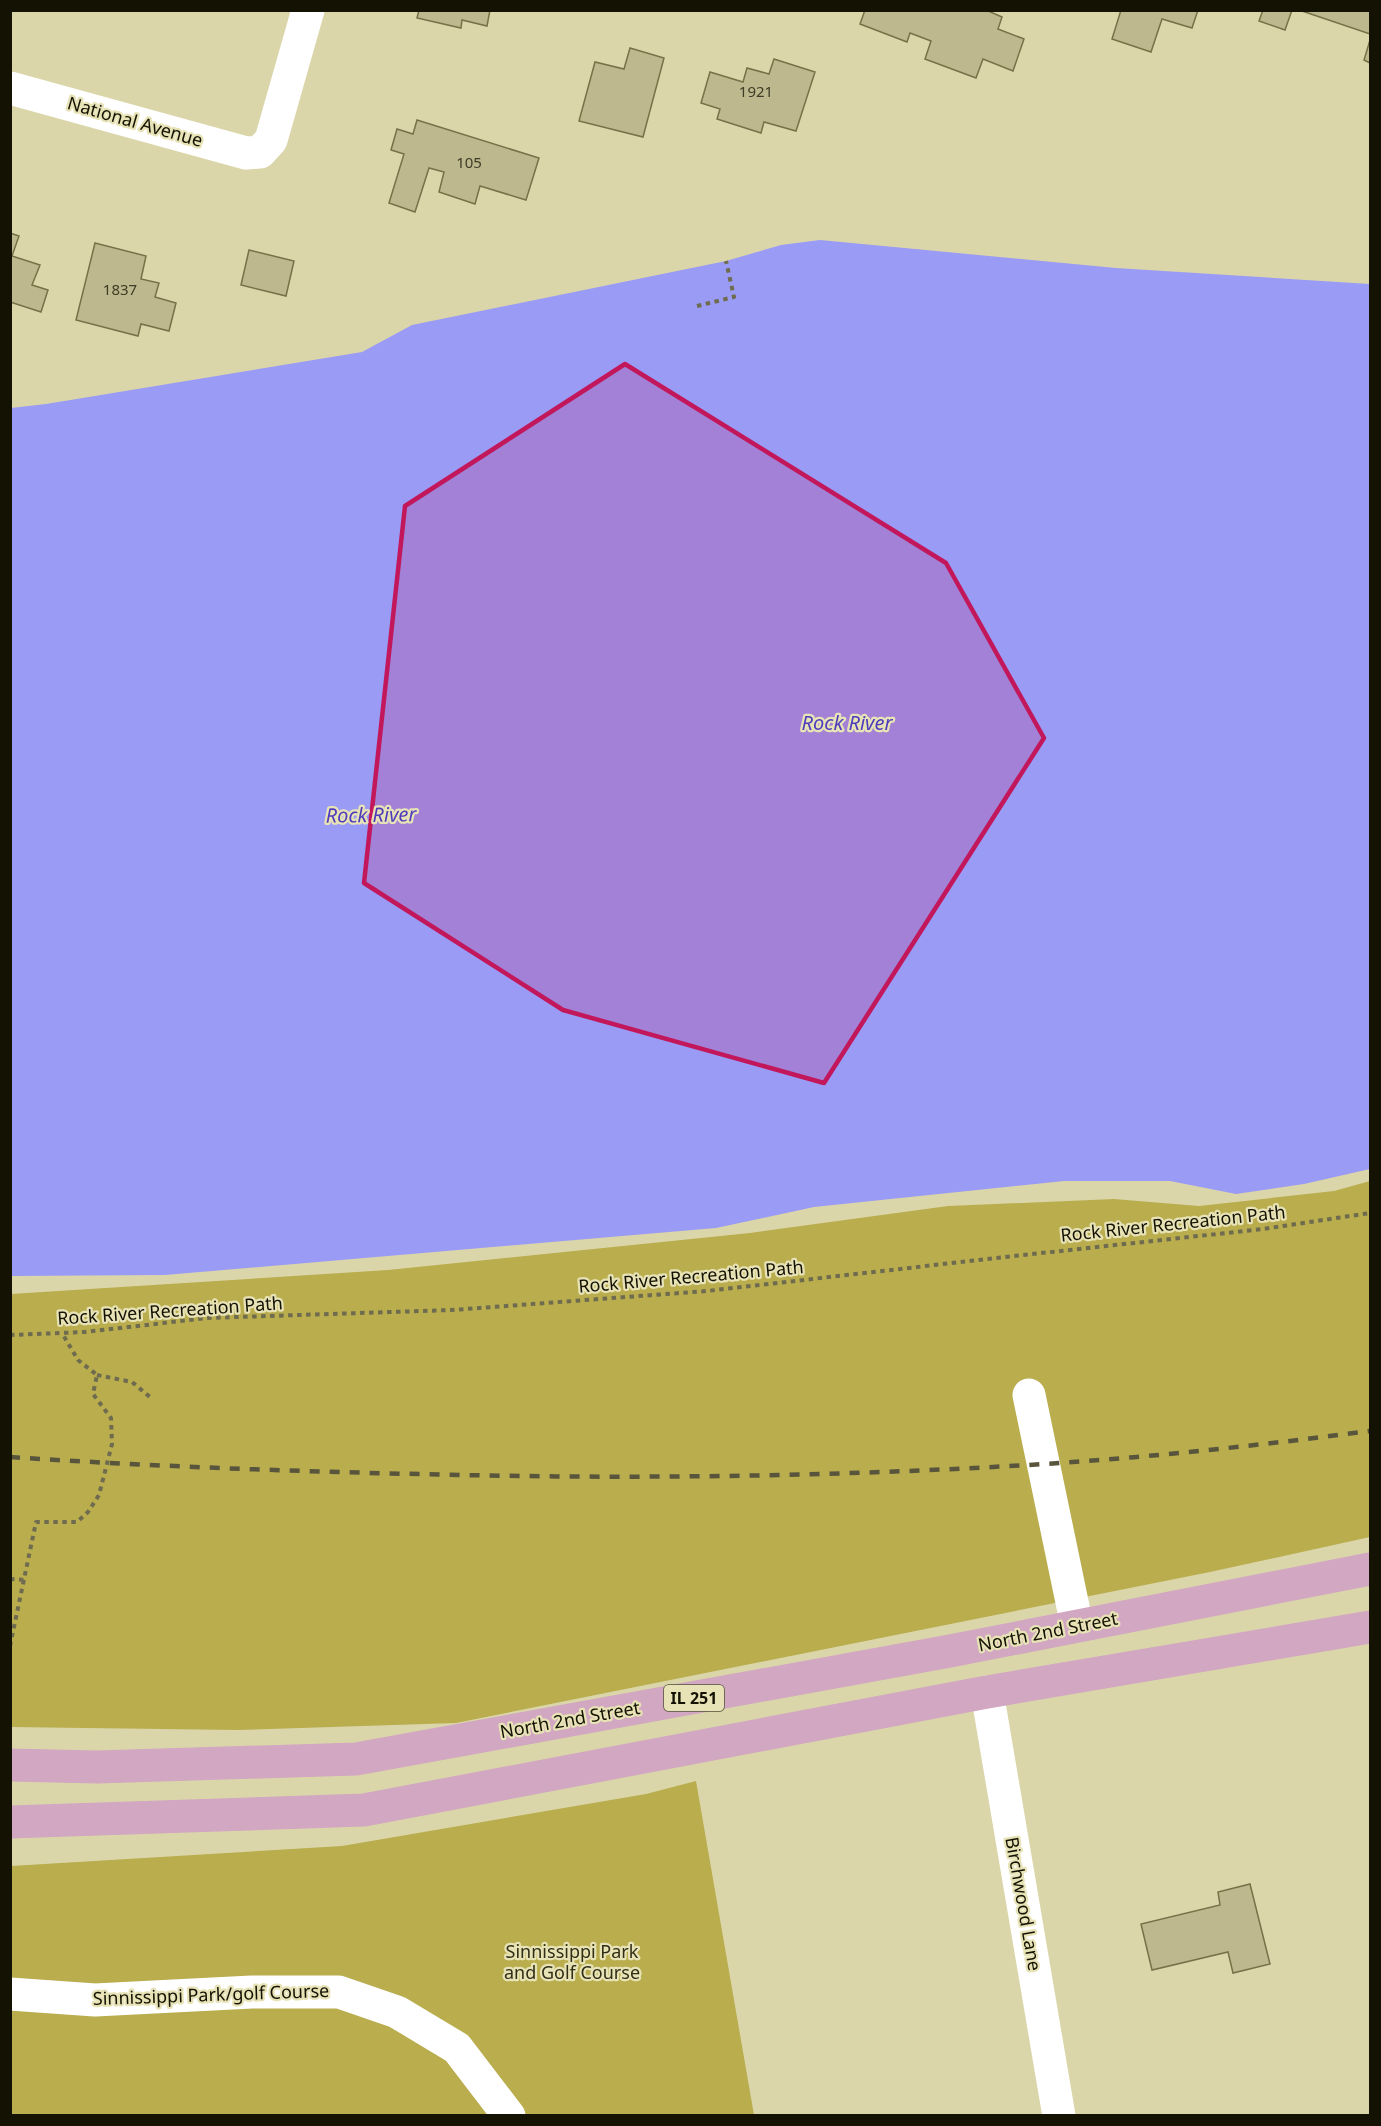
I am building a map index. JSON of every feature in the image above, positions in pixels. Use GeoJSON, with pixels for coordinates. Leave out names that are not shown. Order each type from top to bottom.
{"type":"FeatureCollection","features":[{"type":"Feature","properties":{"kind":"main road","name":"North 2nd Street"},"geometry":{"type":"LineString","coordinates":[[10,1765],[98,1767],[356,1759],[950,1651],[1371,1569]]}},
{"type":"Feature","properties":{"kind":"main road"},"geometry":{"type":"LineString","coordinates":[[10,1822],[364,1810],[987,1692],[1371,1627]]}},
{"type":"Feature","properties":{"kind":"main road"},"geometry":{"type":"LineString","coordinates":[[1091,1674],[1371,1644]]}},
{"type":"Feature","properties":{"kind":"street","name":"National Avenue"},"geometry":{"type":"LineString","coordinates":[[10,88],[246,153],[260,152],[271,140],[308,10]]}},
{"type":"Feature","properties":{"kind":"street"},"geometry":{"type":"LineString","coordinates":[[1029,1395],[1077,1626]]}},
{"type":"Feature","properties":{"kind":"street","name":"Birchwood Lane"},"geometry":{"type":"LineString","coordinates":[[987,1692],[1059,2115]]}},
{"type":"Feature","properties":{"kind":"street","name":"Sinnissippi Park/golf Course"},"geometry":{"type":"LineString","coordinates":[[10,1994],[95,2000],[252,1992],[339,1992],[398,2012],[457,2048],[509,2115]]}},
{"type":"Feature","properties":{"kind":"path"},"geometry":{"type":"LineString","coordinates":[[697,306],[734,297],[726,261]]}},
{"type":"Feature","properties":{"kind":"path","name":"Rock River Recreation Path"},"geometry":{"type":"LineString","coordinates":[[10,1335],[62,1333],[207,1318],[453,1310],[707,1292],[1263,1230],[1371,1213]]}},
{"type":"Feature","properties":{"kind":"path"},"geometry":{"type":"LineString","coordinates":[[62,1333],[78,1360],[97,1375],[132,1382],[150,1397]]}},
{"type":"Feature","properties":{"kind":"path"},"geometry":{"type":"LineString","coordinates":[[10,1646],[36,1522],[77,1522],[88,1512],[99,1495],[112,1444],[112,1429],[111,1418],[93,1394],[97,1375]]}},
{"type":"Feature","properties":{"kind":"path"},"geometry":{"type":"LineString","coordinates":[[10,1579],[25,1580]]}},
{"type":"Feature","properties":{"kind":"highlighted area"},"geometry":{"type":"Polygon","coordinates":[[[625,364],[946,563],[1044,738],[824,1083],[563,1010],[364,883],[405,506],[625,364]]]}},
{"type":"Feature","properties":{"kind":"green space"},"geometry":{"type":"Polygon","coordinates":[[[1370,1181],[1370,1537],[1210,1572],[456,1723],[237,1730],[11,1727],[11,1294],[388,1270],[750,1233],[948,1206],[1114,1199],[1199,1206],[1334,1191],[1370,1181]]]}},
{"type":"Feature","properties":{"kind":"green space","name":"Sinnissippi Park and Golf Course"},"geometry":{"type":"Polygon","coordinates":[[[696,1781],[754,2115],[11,2116],[11,1866],[342,1846],[646,1794],[696,1781]]]}},
{"type":"Feature","properties":{"kind":"water","name":"Rock River"},"geometry":{"type":"Polygon","coordinates":[[[820,240],[1116,268],[1370,284],[1370,1169],[1304,1184],[1236,1194],[1170,1181],[1064,1181],[814,1207],[716,1228],[165,1275],[11,1276],[11,408],[362,352],[412,325],[726,261],[781,245],[820,240]]]}},
{"type":"Feature","properties":{"kind":"building"},"geometry":{"type":"Polygon","coordinates":[[[419,10],[490,10],[487,26],[462,20],[461,28],[417,18],[419,10]]]}},
{"type":"Feature","properties":{"kind":"building"},"geometry":{"type":"Polygon","coordinates":[[[865,10],[986,10],[1002,17],[998,29],[1024,39],[1013,71],[983,59],[976,78],[925,59],[931,41],[910,33],[907,42],[860,24],[865,10]]]}},
{"type":"Feature","properties":{"kind":"building"},"geometry":{"type":"Polygon","coordinates":[[[1121,10],[1198,10],[1192,28],[1162,19],[1151,52],[1112,39],[1121,10]]]}},
{"type":"Feature","properties":{"kind":"building"},"geometry":{"type":"Polygon","coordinates":[[[1263,10],[1292,10],[1285,30],[1259,21],[1263,10]]]}},
{"type":"Feature","properties":{"kind":"building"},"geometry":{"type":"Polygon","coordinates":[[[1299,10],[1370,10],[1370,34],[1299,10]]]}},
{"type":"Feature","properties":{"kind":"building"},"geometry":{"type":"Polygon","coordinates":[[[1370,40],[1370,63],[1364,60],[1370,40]]]}},
{"type":"Feature","properties":{"kind":"building"},"geometry":{"type":"Polygon","coordinates":[[[630,48],[664,58],[643,137],[579,121],[595,62],[624,69],[630,48]]]}},
{"type":"Feature","properties":{"kind":"building"},"geometry":{"type":"Polygon","coordinates":[[[774,59],[815,72],[796,131],[764,122],[761,133],[717,119],[720,109],[701,103],[710,72],[743,82],[747,68],[769,74],[774,59]]]}},
{"type":"Feature","properties":{"kind":"building"},"geometry":{"type":"Polygon","coordinates":[[[417,120],[539,158],[526,200],[480,186],[475,204],[439,192],[444,172],[429,168],[415,212],[389,203],[404,154],[391,150],[397,129],[413,134],[417,120]]]}},
{"type":"Feature","properties":{"kind":"building"},"geometry":{"type":"Polygon","coordinates":[[[10,233],[19,236],[12,256],[40,265],[32,285],[48,290],[41,312],[10,302],[10,233]]]}},
{"type":"Feature","properties":{"kind":"building"},"geometry":{"type":"Polygon","coordinates":[[[95,243],[146,256],[141,279],[159,283],[155,297],[176,303],[169,331],[141,324],[138,336],[76,320],[95,243]]]}},
{"type":"Feature","properties":{"kind":"building"},"geometry":{"type":"Polygon","coordinates":[[[249,250],[294,261],[286,296],[241,285],[249,250]]]}},
{"type":"Feature","properties":{"kind":"building"},"geometry":{"type":"Polygon","coordinates":[[[1250,1884],[1270,1964],[1233,1973],[1228,1952],[1152,1970],[1141,1924],[1220,1905],[1218,1892],[1250,1884]]]}},
{"type":"Feature","properties":{"kind":"railway"},"geometry":{"type":"LineString","coordinates":[[10,1457],[292,1471],[405,1474],[608,1477],[753,1476],[971,1468],[1085,1461],[1207,1450],[1370,1431]]}}]}
